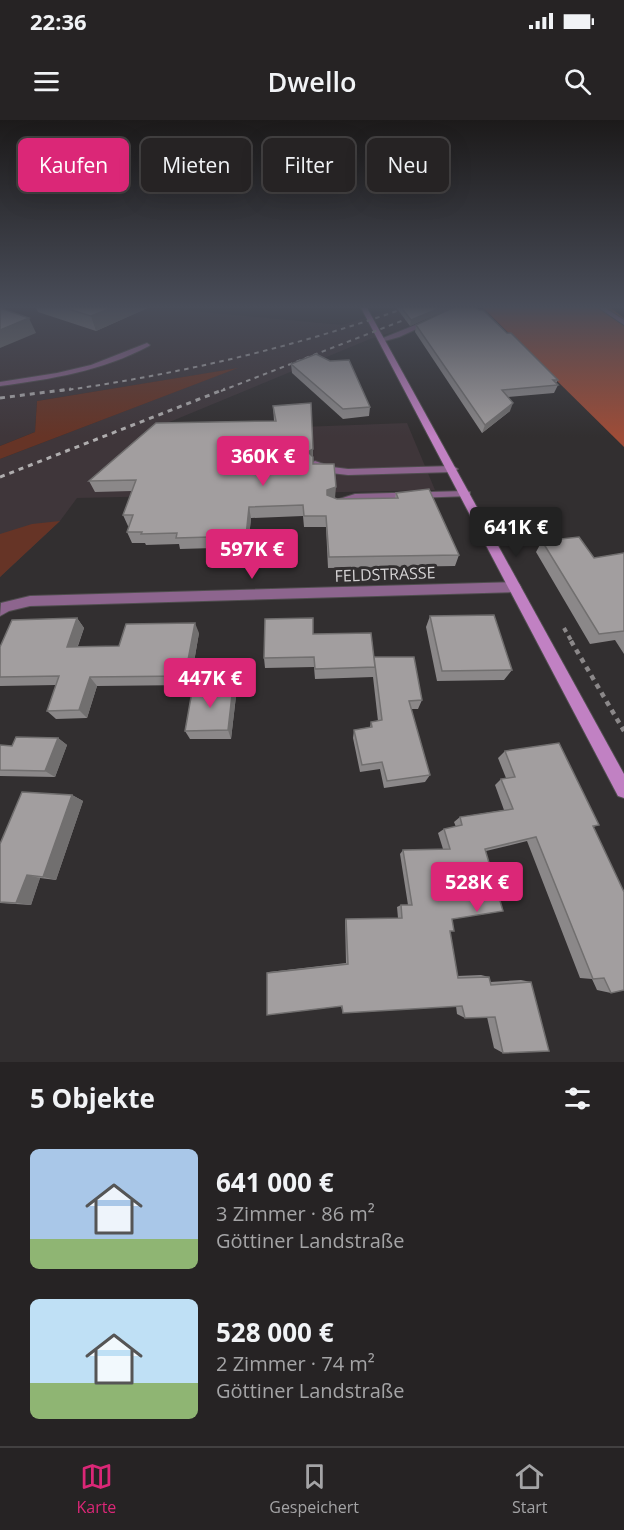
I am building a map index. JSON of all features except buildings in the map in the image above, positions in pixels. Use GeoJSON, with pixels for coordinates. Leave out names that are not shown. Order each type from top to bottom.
{"type":"FeatureCollection","features":[{"type":"Feature","properties":{"kind":"street"},"geometry":{"type":"LineString","coordinates":[[0,384],[84,371],[123,359],[138,350]]}},
{"type":"Feature","properties":{"kind":"street"},"geometry":{"type":"LineString","coordinates":[[387,350],[624,790]]}},
{"type":"Feature","properties":{"kind":"street"},"geometry":{"type":"LineString","coordinates":[[315,464],[331,470],[348,472],[453,470]]}},
{"type":"Feature","properties":{"kind":"street"},"geometry":{"type":"LineString","coordinates":[[333,504],[355,497],[466,494]]}},
{"type":"Feature","properties":{"kind":"street","name":"FELDSTRASSE"},"geometry":{"type":"LineString","coordinates":[[2,608],[30,601],[515,587]]}},
{"type":"Feature","properties":{"kind":"shaded area"},"geometry":{"type":"Polygon","coordinates":[[[0,350],[344,350],[143,433],[407,423],[435,490],[77,498],[60,521],[0,577],[0,459],[234,369],[37,401],[35,432],[0,446],[0,350]]]}},
{"type":"Feature","properties":{"kind":"shaded area"},"geometry":{"type":"Polygon","coordinates":[[[526,350],[624,350],[624,447],[526,350]]]}},
{"type":"Feature","properties":{"kind":"shaded area"},"geometry":{"type":"Polygon","coordinates":[[[238,368],[0,459],[0,446],[35,432],[37,401],[238,368]]]}},
{"type":"Feature","properties":{"kind":"shaded area"},"geometry":{"type":"Polygon","coordinates":[[[60,521],[0,577],[0,534],[32,524],[60,521]]]}},
{"type":"Feature","properties":{"kind":"railway"},"geometry":{"type":"LineString","coordinates":[[60,391],[149,376],[265,350]]}},
{"type":"Feature","properties":{"kind":"railway"},"geometry":{"type":"LineString","coordinates":[[221,391],[327,350]]}},
{"type":"Feature","properties":{"kind":"railway"},"geometry":{"type":"LineString","coordinates":[[0,398],[71,389]]}},
{"type":"Feature","properties":{"kind":"railway"},"geometry":{"type":"LineString","coordinates":[[0,477],[225,389]]}}]}
